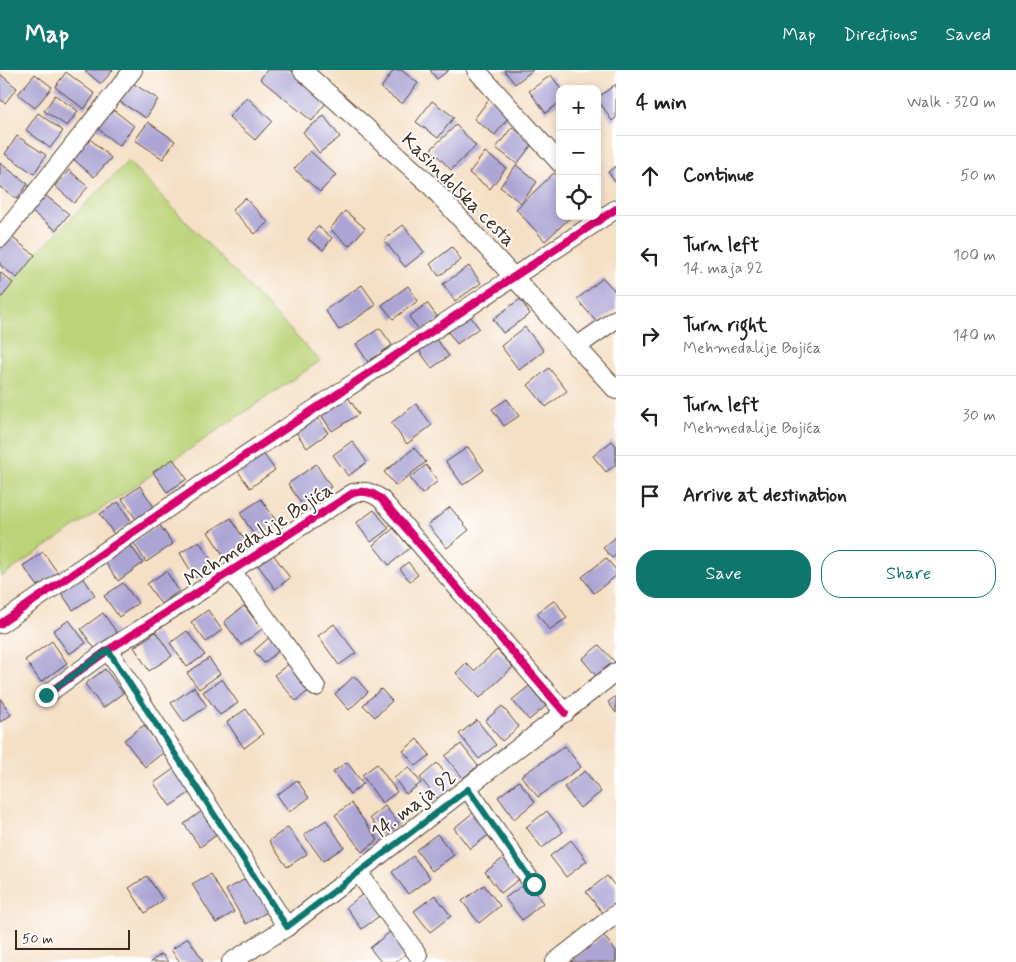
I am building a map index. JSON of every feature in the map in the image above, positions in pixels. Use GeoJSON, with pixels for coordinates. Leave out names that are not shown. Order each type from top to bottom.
{"type":"FeatureCollection","features":[{"type":"Feature","properties":{"kind":"street"},"geometry":{"type":"LineString","coordinates":[[0,238],[133,70]]}},
{"type":"Feature","properties":{"kind":"street","name":"Kasindolska cesta"},"geometry":{"type":"LineString","coordinates":[[302,70],[428,183],[616,390]]}},
{"type":"Feature","properties":{"kind":"street"},"geometry":{"type":"LineString","coordinates":[[476,70],[556,160]]}},
{"type":"Feature","properties":{"kind":"street"},"geometry":{"type":"LineString","coordinates":[[0,624],[223,470],[514,276],[606,212]]}},
{"type":"Feature","properties":{"kind":"street"},"geometry":{"type":"LineString","coordinates":[[576,347],[616,319]]}},
{"type":"Feature","properties":{"kind":"street","name":"Mehmedalije Bojića"},"geometry":{"type":"LineString","coordinates":[[46,695],[108,650],[352,493],[370,492],[380,499],[565,713]]}},
{"type":"Feature","properties":{"kind":"street","name":"Mehmedalije Bojića"},"geometry":{"type":"LineString","coordinates":[[231,570],[316,687]]}},
{"type":"Feature","properties":{"kind":"street"},"geometry":{"type":"LineString","coordinates":[[108,650],[287,927]]}},
{"type":"Feature","properties":{"kind":"street","name":"14. maja 92"},"geometry":{"type":"LineString","coordinates":[[231,962],[287,927],[468,789],[616,672]]}},
{"type":"Feature","properties":{"kind":"street"},"geometry":{"type":"LineString","coordinates":[[468,789],[534,884]]}},
{"type":"Feature","properties":{"kind":"street"},"geometry":{"type":"LineString","coordinates":[[358,872],[418,955]]}},
{"type":"Feature","properties":{"kind":"street"},"geometry":{"type":"LineString","coordinates":[[555,962],[616,914]]}},
{"type":"Feature","properties":{"kind":"green space"},"geometry":{"type":"Polygon","coordinates":[[[128,161],[320,361],[1,577],[0,290],[128,161]]]}},
{"type":"Feature","properties":{"kind":"building"},"geometry":{"type":"Polygon","coordinates":[[[84,70],[113,70],[101,84],[84,70]]]}},
{"type":"Feature","properties":{"kind":"building"},"geometry":{"type":"Polygon","coordinates":[[[267,70],[290,70],[328,100],[312,121],[260,79],[267,70]]]}},
{"type":"Feature","properties":{"kind":"building"},"geometry":{"type":"Polygon","coordinates":[[[394,70],[401,70],[418,83],[402,104],[381,88],[394,70]]]}},
{"type":"Feature","properties":{"kind":"building"},"geometry":{"type":"Polygon","coordinates":[[[430,70],[449,70],[437,79],[430,70]]]}},
{"type":"Feature","properties":{"kind":"building"},"geometry":{"type":"Polygon","coordinates":[[[504,70],[533,70],[515,84],[504,70]]]}},
{"type":"Feature","properties":{"kind":"building"},"geometry":{"type":"Polygon","coordinates":[[[66,72],[95,94],[84,109],[55,87],[66,72]]]}},
{"type":"Feature","properties":{"kind":"building"},"geometry":{"type":"Polygon","coordinates":[[[0,74],[17,88],[5,103],[0,99],[0,74]]]}},
{"type":"Feature","properties":{"kind":"building"},"geometry":{"type":"Polygon","coordinates":[[[35,74],[52,87],[35,108],[18,94],[35,74]]]}},
{"type":"Feature","properties":{"kind":"building"},"geometry":{"type":"Polygon","coordinates":[[[551,75],[558,85],[556,85],[556,105],[546,113],[529,91],[551,75]]]}},
{"type":"Feature","properties":{"kind":"building"},"geometry":{"type":"Polygon","coordinates":[[[132,83],[158,99],[146,118],[120,102],[132,83]]]}},
{"type":"Feature","properties":{"kind":"building"},"geometry":{"type":"Polygon","coordinates":[[[616,84],[616,118],[612,121],[601,104],[601,95],[616,84]]]}},
{"type":"Feature","properties":{"kind":"building"},"geometry":{"type":"Polygon","coordinates":[[[55,95],[78,111],[67,126],[44,111],[55,95]]]}},
{"type":"Feature","properties":{"kind":"building"},"geometry":{"type":"Polygon","coordinates":[[[247,97],[272,121],[255,140],[229,117],[247,97]]]}},
{"type":"Feature","properties":{"kind":"building"},"geometry":{"type":"Polygon","coordinates":[[[490,98],[511,114],[495,135],[474,119],[490,98]]]}},
{"type":"Feature","properties":{"kind":"building"},"geometry":{"type":"Polygon","coordinates":[[[432,101],[454,117],[438,138],[416,122],[432,101]]]}},
{"type":"Feature","properties":{"kind":"building"},"geometry":{"type":"Polygon","coordinates":[[[111,108],[134,126],[119,146],[96,127],[111,108]]]}},
{"type":"Feature","properties":{"kind":"building"},"geometry":{"type":"Polygon","coordinates":[[[38,113],[63,131],[50,148],[26,130],[38,113]]]}},
{"type":"Feature","properties":{"kind":"building"},"geometry":{"type":"Polygon","coordinates":[[[324,116],[340,137],[319,153],[303,132],[324,116]]]}},
{"type":"Feature","properties":{"kind":"building"},"geometry":{"type":"Polygon","coordinates":[[[148,122],[175,141],[163,159],[135,140],[148,122]]]}},
{"type":"Feature","properties":{"kind":"building"},"geometry":{"type":"Polygon","coordinates":[[[456,125],[476,146],[451,170],[431,149],[456,125]]]}},
{"type":"Feature","properties":{"kind":"building"},"geometry":{"type":"Polygon","coordinates":[[[512,127],[533,143],[517,164],[496,148],[512,127]]]}},
{"type":"Feature","properties":{"kind":"building"},"geometry":{"type":"Polygon","coordinates":[[[17,136],[46,155],[34,174],[5,154],[17,136]]]}},
{"type":"Feature","properties":{"kind":"building"},"geometry":{"type":"Polygon","coordinates":[[[89,138],[111,158],[94,177],[72,158],[89,138]]]}},
{"type":"Feature","properties":{"kind":"building"},"geometry":{"type":"Polygon","coordinates":[[[310,151],[336,175],[320,192],[294,169],[310,151]]]}},
{"type":"Feature","properties":{"kind":"building"},"geometry":{"type":"Polygon","coordinates":[[[485,152],[506,168],[490,189],[469,173],[485,152]]]}},
{"type":"Feature","properties":{"kind":"building"},"geometry":{"type":"Polygon","coordinates":[[[0,163],[28,184],[17,199],[0,187],[0,163]]]}},
{"type":"Feature","properties":{"kind":"building"},"geometry":{"type":"Polygon","coordinates":[[[516,165],[537,182],[521,203],[500,187],[516,165]]]}},
{"type":"Feature","properties":{"kind":"building"},"geometry":{"type":"Polygon","coordinates":[[[616,166],[616,183],[608,172],[616,166]]]}},
{"type":"Feature","properties":{"kind":"building"},"geometry":{"type":"Polygon","coordinates":[[[69,170],[88,187],[74,203],[55,186],[69,170]]]}},
{"type":"Feature","properties":{"kind":"building"},"geometry":{"type":"Polygon","coordinates":[[[554,173],[556,175],[556,220],[568,220],[545,241],[516,209],[554,173]]]}},
{"type":"Feature","properties":{"kind":"building"},"geometry":{"type":"Polygon","coordinates":[[[45,195],[69,214],[56,230],[32,212],[45,195]]]}},
{"type":"Feature","properties":{"kind":"building"},"geometry":{"type":"Polygon","coordinates":[[[245,198],[268,222],[255,234],[232,210],[245,198]]]}},
{"type":"Feature","properties":{"kind":"building"},"geometry":{"type":"Polygon","coordinates":[[[345,211],[365,228],[349,246],[330,229],[345,211]]]}},
{"type":"Feature","properties":{"kind":"building"},"geometry":{"type":"Polygon","coordinates":[[[403,225],[424,252],[405,267],[384,240],[403,225]]]}},
{"type":"Feature","properties":{"kind":"building"},"geometry":{"type":"Polygon","coordinates":[[[318,226],[332,238],[323,250],[308,239],[318,226]]]}},
{"type":"Feature","properties":{"kind":"building"},"geometry":{"type":"Polygon","coordinates":[[[10,236],[35,255],[17,278],[0,265],[0,249],[10,236]]]}},
{"type":"Feature","properties":{"kind":"building"},"geometry":{"type":"Polygon","coordinates":[[[452,247],[461,260],[439,276],[430,264],[452,247]]]}},
{"type":"Feature","properties":{"kind":"building"},"geometry":{"type":"Polygon","coordinates":[[[469,266],[481,283],[455,301],[443,284],[469,266]]]}},
{"type":"Feature","properties":{"kind":"building"},"geometry":{"type":"Polygon","coordinates":[[[0,272],[13,283],[2,297],[0,296],[0,272]]]}},
{"type":"Feature","properties":{"kind":"building"},"geometry":{"type":"Polygon","coordinates":[[[603,278],[614,290],[616,289],[616,309],[598,324],[577,299],[603,278]]]}},
{"type":"Feature","properties":{"kind":"building"},"geometry":{"type":"Polygon","coordinates":[[[362,285],[376,305],[339,330],[325,310],[362,285]]]}},
{"type":"Feature","properties":{"kind":"building"},"geometry":{"type":"Polygon","coordinates":[[[408,286],[418,301],[393,319],[382,305],[408,286]]]}},
{"type":"Feature","properties":{"kind":"building"},"geometry":{"type":"Polygon","coordinates":[[[520,299],[530,314],[503,333],[493,319],[520,299]]]}},
{"type":"Feature","properties":{"kind":"building"},"geometry":{"type":"Polygon","coordinates":[[[427,303],[439,319],[421,332],[409,317],[427,303]]]}},
{"type":"Feature","properties":{"kind":"building"},"geometry":{"type":"Polygon","coordinates":[[[467,312],[479,328],[457,344],[445,328],[467,312]]]}},
{"type":"Feature","properties":{"kind":"building"},"geometry":{"type":"Polygon","coordinates":[[[525,327],[544,351],[519,370],[501,346],[525,327]]]}},
{"type":"Feature","properties":{"kind":"building"},"geometry":{"type":"Polygon","coordinates":[[[380,328],[392,345],[368,362],[356,344],[380,328]]]}},
{"type":"Feature","properties":{"kind":"building"},"geometry":{"type":"Polygon","coordinates":[[[434,336],[449,356],[432,368],[417,348],[434,336]]]}},
{"type":"Feature","properties":{"kind":"building"},"geometry":{"type":"Polygon","coordinates":[[[549,368],[567,391],[546,407],[528,385],[549,368]]]}},
{"type":"Feature","properties":{"kind":"building"},"geometry":{"type":"Polygon","coordinates":[[[346,394],[359,414],[332,431],[319,412],[346,394]]]}},
{"type":"Feature","properties":{"kind":"building"},"geometry":{"type":"Polygon","coordinates":[[[507,399],[519,416],[504,426],[492,409],[507,399]]]}},
{"type":"Feature","properties":{"kind":"building"},"geometry":{"type":"Polygon","coordinates":[[[416,404],[432,425],[407,444],[391,423],[416,404]]]}},
{"type":"Feature","properties":{"kind":"building"},"geometry":{"type":"Polygon","coordinates":[[[314,413],[328,433],[307,448],[293,428],[314,413]]]}},
{"type":"Feature","properties":{"kind":"building"},"geometry":{"type":"Polygon","coordinates":[[[352,441],[367,462],[348,476],[333,455],[352,441]]]}},
{"type":"Feature","properties":{"kind":"building"},"geometry":{"type":"Polygon","coordinates":[[[612,441],[616,446],[616,464],[606,472],[593,456],[612,441]]]}},
{"type":"Feature","properties":{"kind":"building"},"geometry":{"type":"Polygon","coordinates":[[[468,447],[484,470],[463,485],[446,462],[468,447]]]}},
{"type":"Feature","properties":{"kind":"building"},"geometry":{"type":"Polygon","coordinates":[[[414,448],[426,462],[396,486],[384,472],[414,448]]]}},
{"type":"Feature","properties":{"kind":"building"},"geometry":{"type":"Polygon","coordinates":[[[262,452],[275,470],[250,488],[237,470],[262,452]]]}},
{"type":"Feature","properties":{"kind":"building"},"geometry":{"type":"Polygon","coordinates":[[[173,459],[187,479],[167,492],[153,472],[173,459]]]}},
{"type":"Feature","properties":{"kind":"building"},"geometry":{"type":"Polygon","coordinates":[[[316,464],[331,487],[303,506],[288,484],[316,464]]]}},
{"type":"Feature","properties":{"kind":"building"},"geometry":{"type":"Polygon","coordinates":[[[426,465],[438,481],[422,494],[410,478],[426,465]]]}},
{"type":"Feature","properties":{"kind":"building"},"geometry":{"type":"Polygon","coordinates":[[[140,486],[154,507],[136,519],[122,499],[140,486]]]}},
{"type":"Feature","properties":{"kind":"building"},"geometry":{"type":"Polygon","coordinates":[[[261,499],[277,522],[255,536],[240,513],[261,499]]]}},
{"type":"Feature","properties":{"kind":"building"},"geometry":{"type":"Polygon","coordinates":[[[118,502],[132,522],[114,534],[100,514],[118,502]]]}},
{"type":"Feature","properties":{"kind":"building"},"geometry":{"type":"Polygon","coordinates":[[[450,507],[469,530],[447,548],[428,525],[450,507]]]}},
{"type":"Feature","properties":{"kind":"building"},"geometry":{"type":"Polygon","coordinates":[[[374,510],[389,528],[371,542],[356,523],[374,510]]]}},
{"type":"Feature","properties":{"kind":"building"},"geometry":{"type":"Polygon","coordinates":[[[231,518],[247,544],[225,558],[208,532],[231,518]]]}},
{"type":"Feature","properties":{"kind":"building"},"geometry":{"type":"Polygon","coordinates":[[[159,524],[173,544],[146,562],[133,542],[159,524]]]}},
{"type":"Feature","properties":{"kind":"building"},"geometry":{"type":"Polygon","coordinates":[[[394,528],[410,548],[389,565],[373,545],[394,528]]]}},
{"type":"Feature","properties":{"kind":"building"},"geometry":{"type":"Polygon","coordinates":[[[616,537],[616,555],[612,558],[603,548],[616,537]]]}},
{"type":"Feature","properties":{"kind":"building"},"geometry":{"type":"Polygon","coordinates":[[[199,541],[215,566],[195,578],[180,553],[199,541]]]}},
{"type":"Feature","properties":{"kind":"building"},"geometry":{"type":"Polygon","coordinates":[[[129,543],[143,563],[118,581],[104,561],[129,543]]]}},
{"type":"Feature","properties":{"kind":"building"},"geometry":{"type":"Polygon","coordinates":[[[43,552],[58,573],[38,586],[23,566],[43,552]]]}},
{"type":"Feature","properties":{"kind":"building"},"geometry":{"type":"Polygon","coordinates":[[[273,554],[290,578],[275,589],[258,565],[273,554]]]}},
{"type":"Feature","properties":{"kind":"building"},"geometry":{"type":"Polygon","coordinates":[[[606,558],[616,570],[616,576],[594,593],[582,577],[606,558]]]}},
{"type":"Feature","properties":{"kind":"building"},"geometry":{"type":"Polygon","coordinates":[[[408,562],[418,575],[410,581],[400,569],[408,562]]]}},
{"type":"Feature","properties":{"kind":"building"},"geometry":{"type":"Polygon","coordinates":[[[166,571],[179,591],[161,604],[147,584],[166,571]]]}},
{"type":"Feature","properties":{"kind":"building"},"geometry":{"type":"Polygon","coordinates":[[[82,576],[95,595],[73,610],[60,591],[82,576]]]}},
{"type":"Feature","properties":{"kind":"building"},"geometry":{"type":"Polygon","coordinates":[[[123,583],[138,603],[119,617],[104,596],[123,583]]]}},
{"type":"Feature","properties":{"kind":"building"},"geometry":{"type":"Polygon","coordinates":[[[555,600],[567,618],[549,630],[537,613],[555,600]]]}},
{"type":"Feature","properties":{"kind":"building"},"geometry":{"type":"Polygon","coordinates":[[[244,606],[262,629],[241,645],[224,622],[244,606]]]}},
{"type":"Feature","properties":{"kind":"building"},"geometry":{"type":"Polygon","coordinates":[[[208,610],[222,630],[206,642],[191,622],[208,610]]]}},
{"type":"Feature","properties":{"kind":"building"},"geometry":{"type":"Polygon","coordinates":[[[103,613],[117,633],[95,649],[81,629],[103,613]]]}},
{"type":"Feature","properties":{"kind":"building"},"geometry":{"type":"Polygon","coordinates":[[[69,620],[86,643],[69,654],[53,631],[69,620]]]}},
{"type":"Feature","properties":{"kind":"building"},"geometry":{"type":"Polygon","coordinates":[[[334,624],[356,653],[339,665],[318,636],[334,624]]]}},
{"type":"Feature","properties":{"kind":"building"},"geometry":{"type":"Polygon","coordinates":[[[187,631],[205,655],[187,667],[170,643],[187,631]]]}},
{"type":"Feature","properties":{"kind":"building"},"geometry":{"type":"Polygon","coordinates":[[[156,632],[172,656],[149,671],[134,647],[156,632]]]}},
{"type":"Feature","properties":{"kind":"building"},"geometry":{"type":"Polygon","coordinates":[[[273,634],[283,647],[264,663],[254,651],[273,634]]]}},
{"type":"Feature","properties":{"kind":"building"},"geometry":{"type":"Polygon","coordinates":[[[52,641],[67,663],[41,682],[25,660],[52,641]]]}},
{"type":"Feature","properties":{"kind":"building"},"geometry":{"type":"Polygon","coordinates":[[[599,645],[615,662],[597,677],[582,659],[599,645]]]}},
{"type":"Feature","properties":{"kind":"building"},"geometry":{"type":"Polygon","coordinates":[[[497,650],[513,667],[480,698],[456,673],[466,663],[474,671],[497,650]]]}},
{"type":"Feature","properties":{"kind":"building"},"geometry":{"type":"Polygon","coordinates":[[[209,658],[220,674],[199,689],[187,673],[209,658]]]}},
{"type":"Feature","properties":{"kind":"building"},"geometry":{"type":"Polygon","coordinates":[[[291,662],[312,688],[296,701],[274,675],[291,662]]]}},
{"type":"Feature","properties":{"kind":"building"},"geometry":{"type":"Polygon","coordinates":[[[105,669],[123,693],[103,708],[85,684],[105,669]]]}},
{"type":"Feature","properties":{"kind":"building"},"geometry":{"type":"Polygon","coordinates":[[[354,676],[368,692],[349,710],[335,694],[354,676]]]}},
{"type":"Feature","properties":{"kind":"building"},"geometry":{"type":"Polygon","coordinates":[[[222,679],[238,703],[220,715],[203,692],[222,679]]]}},
{"type":"Feature","properties":{"kind":"building"},"geometry":{"type":"Polygon","coordinates":[[[529,686],[546,706],[529,720],[512,700],[529,686]]]}},
{"type":"Feature","properties":{"kind":"building"},"geometry":{"type":"Polygon","coordinates":[[[194,687],[207,706],[184,722],[171,703],[194,687]]]}},
{"type":"Feature","properties":{"kind":"building"},"geometry":{"type":"Polygon","coordinates":[[[381,689],[392,701],[375,717],[363,705],[381,689]]]}},
{"type":"Feature","properties":{"kind":"building"},"geometry":{"type":"Polygon","coordinates":[[[616,696],[616,713],[608,702],[616,696]]]}},
{"type":"Feature","properties":{"kind":"building"},"geometry":{"type":"Polygon","coordinates":[[[0,698],[11,715],[0,722],[0,698]]]}},
{"type":"Feature","properties":{"kind":"building"},"geometry":{"type":"Polygon","coordinates":[[[502,706],[519,727],[502,741],[485,721],[502,706]]]}},
{"type":"Feature","properties":{"kind":"building"},"geometry":{"type":"Polygon","coordinates":[[[246,709],[263,734],[244,748],[227,722],[246,709]]]}},
{"type":"Feature","properties":{"kind":"building"},"geometry":{"type":"Polygon","coordinates":[[[477,720],[496,745],[479,759],[459,734],[477,720]]]}},
{"type":"Feature","properties":{"kind":"building"},"geometry":{"type":"Polygon","coordinates":[[[144,725],[164,752],[145,767],[124,740],[144,725]]]}},
{"type":"Feature","properties":{"kind":"building"},"geometry":{"type":"Polygon","coordinates":[[[417,739],[430,755],[416,766],[403,751],[417,739]]]}},
{"type":"Feature","properties":{"kind":"building"},"geometry":{"type":"Polygon","coordinates":[[[461,744],[478,766],[463,778],[445,756],[461,744]]]}},
{"type":"Feature","properties":{"kind":"building"},"geometry":{"type":"Polygon","coordinates":[[[565,746],[581,767],[538,797],[521,776],[565,746]]]}},
{"type":"Feature","properties":{"kind":"building"},"geometry":{"type":"Polygon","coordinates":[[[347,762],[363,784],[350,794],[333,772],[347,762]]]}},
{"type":"Feature","properties":{"kind":"building"},"geometry":{"type":"Polygon","coordinates":[[[437,763],[455,785],[438,799],[420,778],[437,763]]]}},
{"type":"Feature","properties":{"kind":"building"},"geometry":{"type":"Polygon","coordinates":[[[377,764],[397,792],[382,803],[362,775],[377,764]]]}},
{"type":"Feature","properties":{"kind":"building"},"geometry":{"type":"Polygon","coordinates":[[[178,766],[194,790],[170,806],[154,783],[178,766]]]}},
{"type":"Feature","properties":{"kind":"building"},"geometry":{"type":"Polygon","coordinates":[[[409,767],[421,783],[406,794],[394,778],[409,767]]]}},
{"type":"Feature","properties":{"kind":"building"},"geometry":{"type":"Polygon","coordinates":[[[585,771],[601,792],[580,808],[564,787],[585,771]]]}},
{"type":"Feature","properties":{"kind":"building"},"geometry":{"type":"Polygon","coordinates":[[[297,780],[309,798],[289,812],[277,795],[297,780]]]}},
{"type":"Feature","properties":{"kind":"building"},"geometry":{"type":"Polygon","coordinates":[[[519,781],[535,802],[514,819],[498,797],[519,781]]]}},
{"type":"Feature","properties":{"kind":"building"},"geometry":{"type":"Polygon","coordinates":[[[351,803],[378,840],[362,852],[335,815],[351,803]]]}},
{"type":"Feature","properties":{"kind":"building"},"geometry":{"type":"Polygon","coordinates":[[[385,806],[399,824],[383,836],[370,818],[385,806]]]}},
{"type":"Feature","properties":{"kind":"building"},"geometry":{"type":"Polygon","coordinates":[[[206,808],[222,831],[200,847],[184,824],[206,808]]]}},
{"type":"Feature","properties":{"kind":"building"},"geometry":{"type":"Polygon","coordinates":[[[475,811],[491,833],[470,849],[454,828],[475,811]]]}},
{"type":"Feature","properties":{"kind":"building"},"geometry":{"type":"Polygon","coordinates":[[[547,811],[563,832],[542,848],[526,827],[547,811]]]}},
{"type":"Feature","properties":{"kind":"building"},"geometry":{"type":"Polygon","coordinates":[[[326,820],[344,847],[323,861],[304,835],[326,820]]]}},
{"type":"Feature","properties":{"kind":"building"},"geometry":{"type":"Polygon","coordinates":[[[288,827],[307,854],[287,867],[269,841],[288,827]]]}},
{"type":"Feature","properties":{"kind":"building"},"geometry":{"type":"Polygon","coordinates":[[[437,834],[454,855],[432,871],[416,850],[437,834]]]}},
{"type":"Feature","properties":{"kind":"building"},"geometry":{"type":"Polygon","coordinates":[[[571,840],[587,861],[566,877],[550,856],[571,840]]]}},
{"type":"Feature","properties":{"kind":"building"},"geometry":{"type":"Polygon","coordinates":[[[413,856],[430,878],[408,894],[392,872],[413,856]]]}},
{"type":"Feature","properties":{"kind":"building"},"geometry":{"type":"Polygon","coordinates":[[[506,856],[522,877],[501,893],[485,872],[506,856]]]}},
{"type":"Feature","properties":{"kind":"building"},"geometry":{"type":"Polygon","coordinates":[[[210,874],[234,912],[216,923],[192,884],[210,874]]]}},
{"type":"Feature","properties":{"kind":"building"},"geometry":{"type":"Polygon","coordinates":[[[147,876],[163,900],[145,913],[129,888],[147,876]]]}},
{"type":"Feature","properties":{"kind":"building"},"geometry":{"type":"Polygon","coordinates":[[[607,876],[616,887],[616,903],[603,913],[586,892],[607,876]]]}},
{"type":"Feature","properties":{"kind":"building"},"geometry":{"type":"Polygon","coordinates":[[[249,877],[269,911],[246,924],[226,890],[249,877]]]}},
{"type":"Feature","properties":{"kind":"building"},"geometry":{"type":"Polygon","coordinates":[[[527,882],[543,903],[522,920],[505,898],[527,882]]]}},
{"type":"Feature","properties":{"kind":"building"},"geometry":{"type":"Polygon","coordinates":[[[484,885],[500,906],[479,923],[462,901],[484,885]]]}},
{"type":"Feature","properties":{"kind":"building"},"geometry":{"type":"Polygon","coordinates":[[[367,891],[383,913],[362,929],[346,907],[367,891]]]}},
{"type":"Feature","properties":{"kind":"building"},"geometry":{"type":"Polygon","coordinates":[[[435,895],[451,916],[430,932],[414,911],[435,895]]]}},
{"type":"Feature","properties":{"kind":"building"},"geometry":{"type":"Polygon","coordinates":[[[391,931],[407,953],[395,962],[381,962],[370,948],[391,931]]]}},
{"type":"Feature","properties":{"kind":"building"},"geometry":{"type":"Polygon","coordinates":[[[603,935],[616,951],[616,962],[570,962],[603,935]]]}},
{"type":"Feature","properties":{"kind":"building"},"geometry":{"type":"Polygon","coordinates":[[[188,938],[203,960],[200,962],[180,962],[171,950],[188,938]]]}},
{"type":"Feature","properties":{"kind":"building"},"geometry":{"type":"Polygon","coordinates":[[[162,954],[168,962],[150,962],[162,954]]]}},
{"type":"Feature","properties":{"kind":"cycle path"},"geometry":{"type":"LineString","coordinates":[[0,624],[223,470],[616,209]]}},
{"type":"Feature","properties":{"kind":"cycle path"},"geometry":{"type":"LineString","coordinates":[[46,695],[108,650],[353,493],[364,492],[371,493],[381,499],[565,713]]}},
{"type":"Feature","properties":{"kind":"route"},"geometry":{"type":"LineString","coordinates":[[46,695],[108,650],[287,927],[468,789],[534,884]]}}]}
